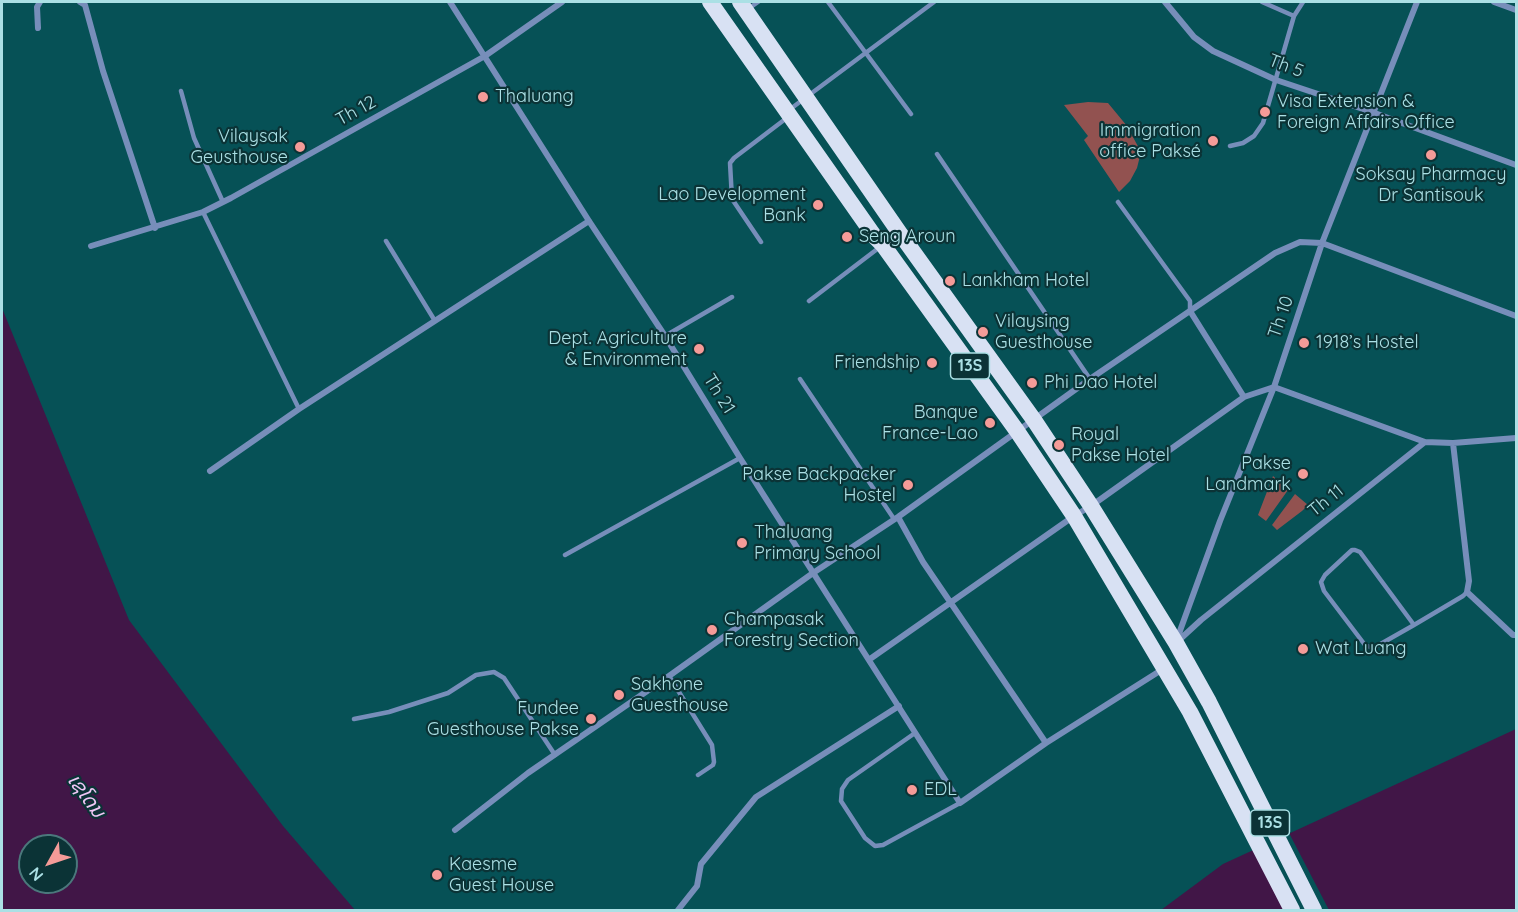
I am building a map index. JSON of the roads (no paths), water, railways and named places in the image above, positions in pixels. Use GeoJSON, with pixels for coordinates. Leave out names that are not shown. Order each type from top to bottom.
{"type":"FeatureCollection","features":[{"type":"Feature","properties":{"kind":"highway","name":"13S"},"geometry":{"type":"LineString","coordinates":[[710,2],[875,237],[1017,431],[1074,516],[1166,668],[1292,910]]}},
{"type":"Feature","properties":{"kind":"highway","name":"13S"},"geometry":{"type":"LineString","coordinates":[[748,5],[806,98],[1034,420],[1091,506],[1176,643],[1226,735],[1314,910]]}},
{"type":"Feature","properties":{"kind":"street"},"geometry":{"type":"LineString","coordinates":[[38,28],[37,6],[40,2]]}},
{"type":"Feature","properties":{"kind":"street"},"geometry":{"type":"LineString","coordinates":[[80,2],[85,5],[103,71],[155,228]]}},
{"type":"Feature","properties":{"kind":"street","name":"Th 21"},"geometry":{"type":"LineString","coordinates":[[450,2],[665,336],[960,803]]}},
{"type":"Feature","properties":{"kind":"street","name":"Th 12"},"geometry":{"type":"LineString","coordinates":[[91,246],[155,228],[203,212],[223,202],[485,56],[561,2]]}},
{"type":"Feature","properties":{"kind":"street","name":"Th 5"},"geometry":{"type":"LineString","coordinates":[[1165,2],[1194,37],[1213,51],[1276,80],[1372,112],[1516,165]]}},
{"type":"Feature","properties":{"kind":"street","name":"Th 10"},"geometry":{"type":"LineString","coordinates":[[1176,643],[1220,521],[1274,387],[1322,243],[1417,2]]}},
{"type":"Feature","properties":{"kind":"street"},"geometry":{"type":"LineString","coordinates":[[1494,2],[1516,10]]}},
{"type":"Feature","properties":{"kind":"street"},"geometry":{"type":"LineString","coordinates":[[210,471],[299,409],[589,221]]}},
{"type":"Feature","properties":{"kind":"street"},"geometry":{"type":"LineString","coordinates":[[455,830],[528,773],[813,573],[896,518],[1090,379],[1275,253],[1300,242],[1322,243],[1516,316]]}},
{"type":"Feature","properties":{"kind":"street"},"geometry":{"type":"LineString","coordinates":[[1190,311],[1244,397]]}},
{"type":"Feature","properties":{"kind":"street"},"geometry":{"type":"LineString","coordinates":[[870,659],[1244,397],[1274,387],[1425,441],[1453,443],[1516,438]]}},
{"type":"Feature","properties":{"kind":"street","name":"Th 11"},"geometry":{"type":"LineString","coordinates":[[1176,643],[1201,620],[1425,441]]}},
{"type":"Feature","properties":{"kind":"street"},"geometry":{"type":"LineString","coordinates":[[1453,443],[1469,581],[1467,592],[1513,635],[1516,635]]}},
{"type":"Feature","properties":{"kind":"street"},"geometry":{"type":"LineString","coordinates":[[896,518],[923,562],[1046,743]]}},
{"type":"Feature","properties":{"kind":"street"},"geometry":{"type":"LineString","coordinates":[[960,803],[1046,743],[1166,668]]}},
{"type":"Feature","properties":{"kind":"street"},"geometry":{"type":"LineString","coordinates":[[678,910],[697,886],[701,864],[756,797],[899,706]]}},
{"type":"Feature","properties":{"kind":"lane"},"geometry":{"type":"LineString","coordinates":[[828,2],[911,114]]}},
{"type":"Feature","properties":{"kind":"lane"},"geometry":{"type":"LineString","coordinates":[[761,242],[732,199],[730,163],[806,98],[934,2]]}},
{"type":"Feature","properties":{"kind":"lane"},"geometry":{"type":"LineString","coordinates":[[1262,2],[1294,16]]}},
{"type":"Feature","properties":{"kind":"lane"},"geometry":{"type":"LineString","coordinates":[[1230,146],[1243,143],[1254,136],[1263,123],[1294,16],[1303,2]]}},
{"type":"Feature","properties":{"kind":"lane"},"geometry":{"type":"LineString","coordinates":[[181,91],[194,138],[223,202]]}},
{"type":"Feature","properties":{"kind":"lane"},"geometry":{"type":"LineString","coordinates":[[937,153],[1090,379]]}},
{"type":"Feature","properties":{"kind":"lane"},"geometry":{"type":"LineString","coordinates":[[1118,202],[1190,301],[1190,311]]}},
{"type":"Feature","properties":{"kind":"lane"},"geometry":{"type":"LineString","coordinates":[[203,212],[299,409]]}},
{"type":"Feature","properties":{"kind":"lane"},"geometry":{"type":"LineString","coordinates":[[809,301],[899,232]]}},
{"type":"Feature","properties":{"kind":"lane"},"geometry":{"type":"LineString","coordinates":[[386,241],[435,321]]}},
{"type":"Feature","properties":{"kind":"lane"},"geometry":{"type":"LineString","coordinates":[[665,336],[732,297]]}},
{"type":"Feature","properties":{"kind":"lane"},"geometry":{"type":"LineString","coordinates":[[800,379],[896,518]]}},
{"type":"Feature","properties":{"kind":"lane"},"geometry":{"type":"LineString","coordinates":[[565,555],[741,458]]}},
{"type":"Feature","properties":{"kind":"lane"},"geometry":{"type":"LineString","coordinates":[[1414,625],[1360,552],[1352,550],[1325,575],[1321,582],[1324,591],[1365,645],[1370,647],[1377,646],[1414,625],[1463,596],[1467,592]]}},
{"type":"Feature","properties":{"kind":"lane"},"geometry":{"type":"LineString","coordinates":[[354,719],[389,712],[448,693],[476,675],[494,672],[504,678],[555,755]]}},
{"type":"Feature","properties":{"kind":"lane"},"geometry":{"type":"LineString","coordinates":[[669,676],[712,745],[714,762],[698,775]]}},
{"type":"Feature","properties":{"kind":"lane"},"geometry":{"type":"LineString","coordinates":[[915,733],[848,780],[842,789],[841,801],[866,838],[875,846],[883,845],[960,803]]}},
{"type":"Feature","properties":{"kind":"water","name":"ເຊໂດນ"},"geometry":{"type":"Polygon","coordinates":[[[2,308],[129,620],[283,826],[355,910],[2,910],[2,308]]]}},
{"type":"Feature","properties":{"kind":"water"},"geometry":{"type":"Polygon","coordinates":[[[1516,729],[1516,910],[1161,910],[1223,864],[1516,729]]]}},
{"type":"Feature","properties":{"kind":"place","name":"Thaluang"},"geometry":{"type":"Point","coordinates":[483,97]}},
{"type":"Feature","properties":{"kind":"place","name":"Visa Extension & Foreign Affairs Office"},"geometry":{"type":"Point","coordinates":[1265,112]}},
{"type":"Feature","properties":{"kind":"place","name":"Immigration office Paksé"},"geometry":{"type":"Point","coordinates":[1213,141]}},
{"type":"Feature","properties":{"kind":"place","name":"Vilaysak Geusthouse"},"geometry":{"type":"Point","coordinates":[300,147]}},
{"type":"Feature","properties":{"kind":"place","name":"Soksay Pharmacy Dr Santisouk"},"geometry":{"type":"Point","coordinates":[1431,155]}},
{"type":"Feature","properties":{"kind":"place","name":"Lao Development Bank"},"geometry":{"type":"Point","coordinates":[818,205]}},
{"type":"Feature","properties":{"kind":"place","name":"Seng Aroun"},"geometry":{"type":"Point","coordinates":[847,237]}},
{"type":"Feature","properties":{"kind":"place","name":"Lankham Hotel"},"geometry":{"type":"Point","coordinates":[950,281]}},
{"type":"Feature","properties":{"kind":"place","name":"Vilaysing Guesthouse"},"geometry":{"type":"Point","coordinates":[983,332]}},
{"type":"Feature","properties":{"kind":"place","name":"1918’s Hostel"},"geometry":{"type":"Point","coordinates":[1304,343]}},
{"type":"Feature","properties":{"kind":"place","name":"Dept. Agriculture & Environment"},"geometry":{"type":"Point","coordinates":[699,349]}},
{"type":"Feature","properties":{"kind":"place","name":"Friendship"},"geometry":{"type":"Point","coordinates":[932,363]}},
{"type":"Feature","properties":{"kind":"place","name":"Phi Dao Hotel"},"geometry":{"type":"Point","coordinates":[1032,383]}},
{"type":"Feature","properties":{"kind":"place","name":"Banque France-Lao"},"geometry":{"type":"Point","coordinates":[990,423]}},
{"type":"Feature","properties":{"kind":"place","name":"Royal Pakse Hotel"},"geometry":{"type":"Point","coordinates":[1059,445]}},
{"type":"Feature","properties":{"kind":"place","name":"Pakse Landmark"},"geometry":{"type":"Point","coordinates":[1303,474]}},
{"type":"Feature","properties":{"kind":"place","name":"Pakse Backpacker Hostel"},"geometry":{"type":"Point","coordinates":[908,485]}},
{"type":"Feature","properties":{"kind":"place","name":"Thaluang Primary School"},"geometry":{"type":"Point","coordinates":[742,543]}},
{"type":"Feature","properties":{"kind":"place","name":"Champasak Forestry Section"},"geometry":{"type":"Point","coordinates":[712,630]}},
{"type":"Feature","properties":{"kind":"place","name":"Wat Luang"},"geometry":{"type":"Point","coordinates":[1303,649]}},
{"type":"Feature","properties":{"kind":"place","name":"Sakhone Guesthouse"},"geometry":{"type":"Point","coordinates":[619,695]}},
{"type":"Feature","properties":{"kind":"place","name":"Fundee Guesthouse Pakse"},"geometry":{"type":"Point","coordinates":[591,719]}},
{"type":"Feature","properties":{"kind":"place","name":"EDL"},"geometry":{"type":"Point","coordinates":[912,790]}},
{"type":"Feature","properties":{"kind":"place","name":"Kaesme Guest House"},"geometry":{"type":"Point","coordinates":[437,875]}}]}
